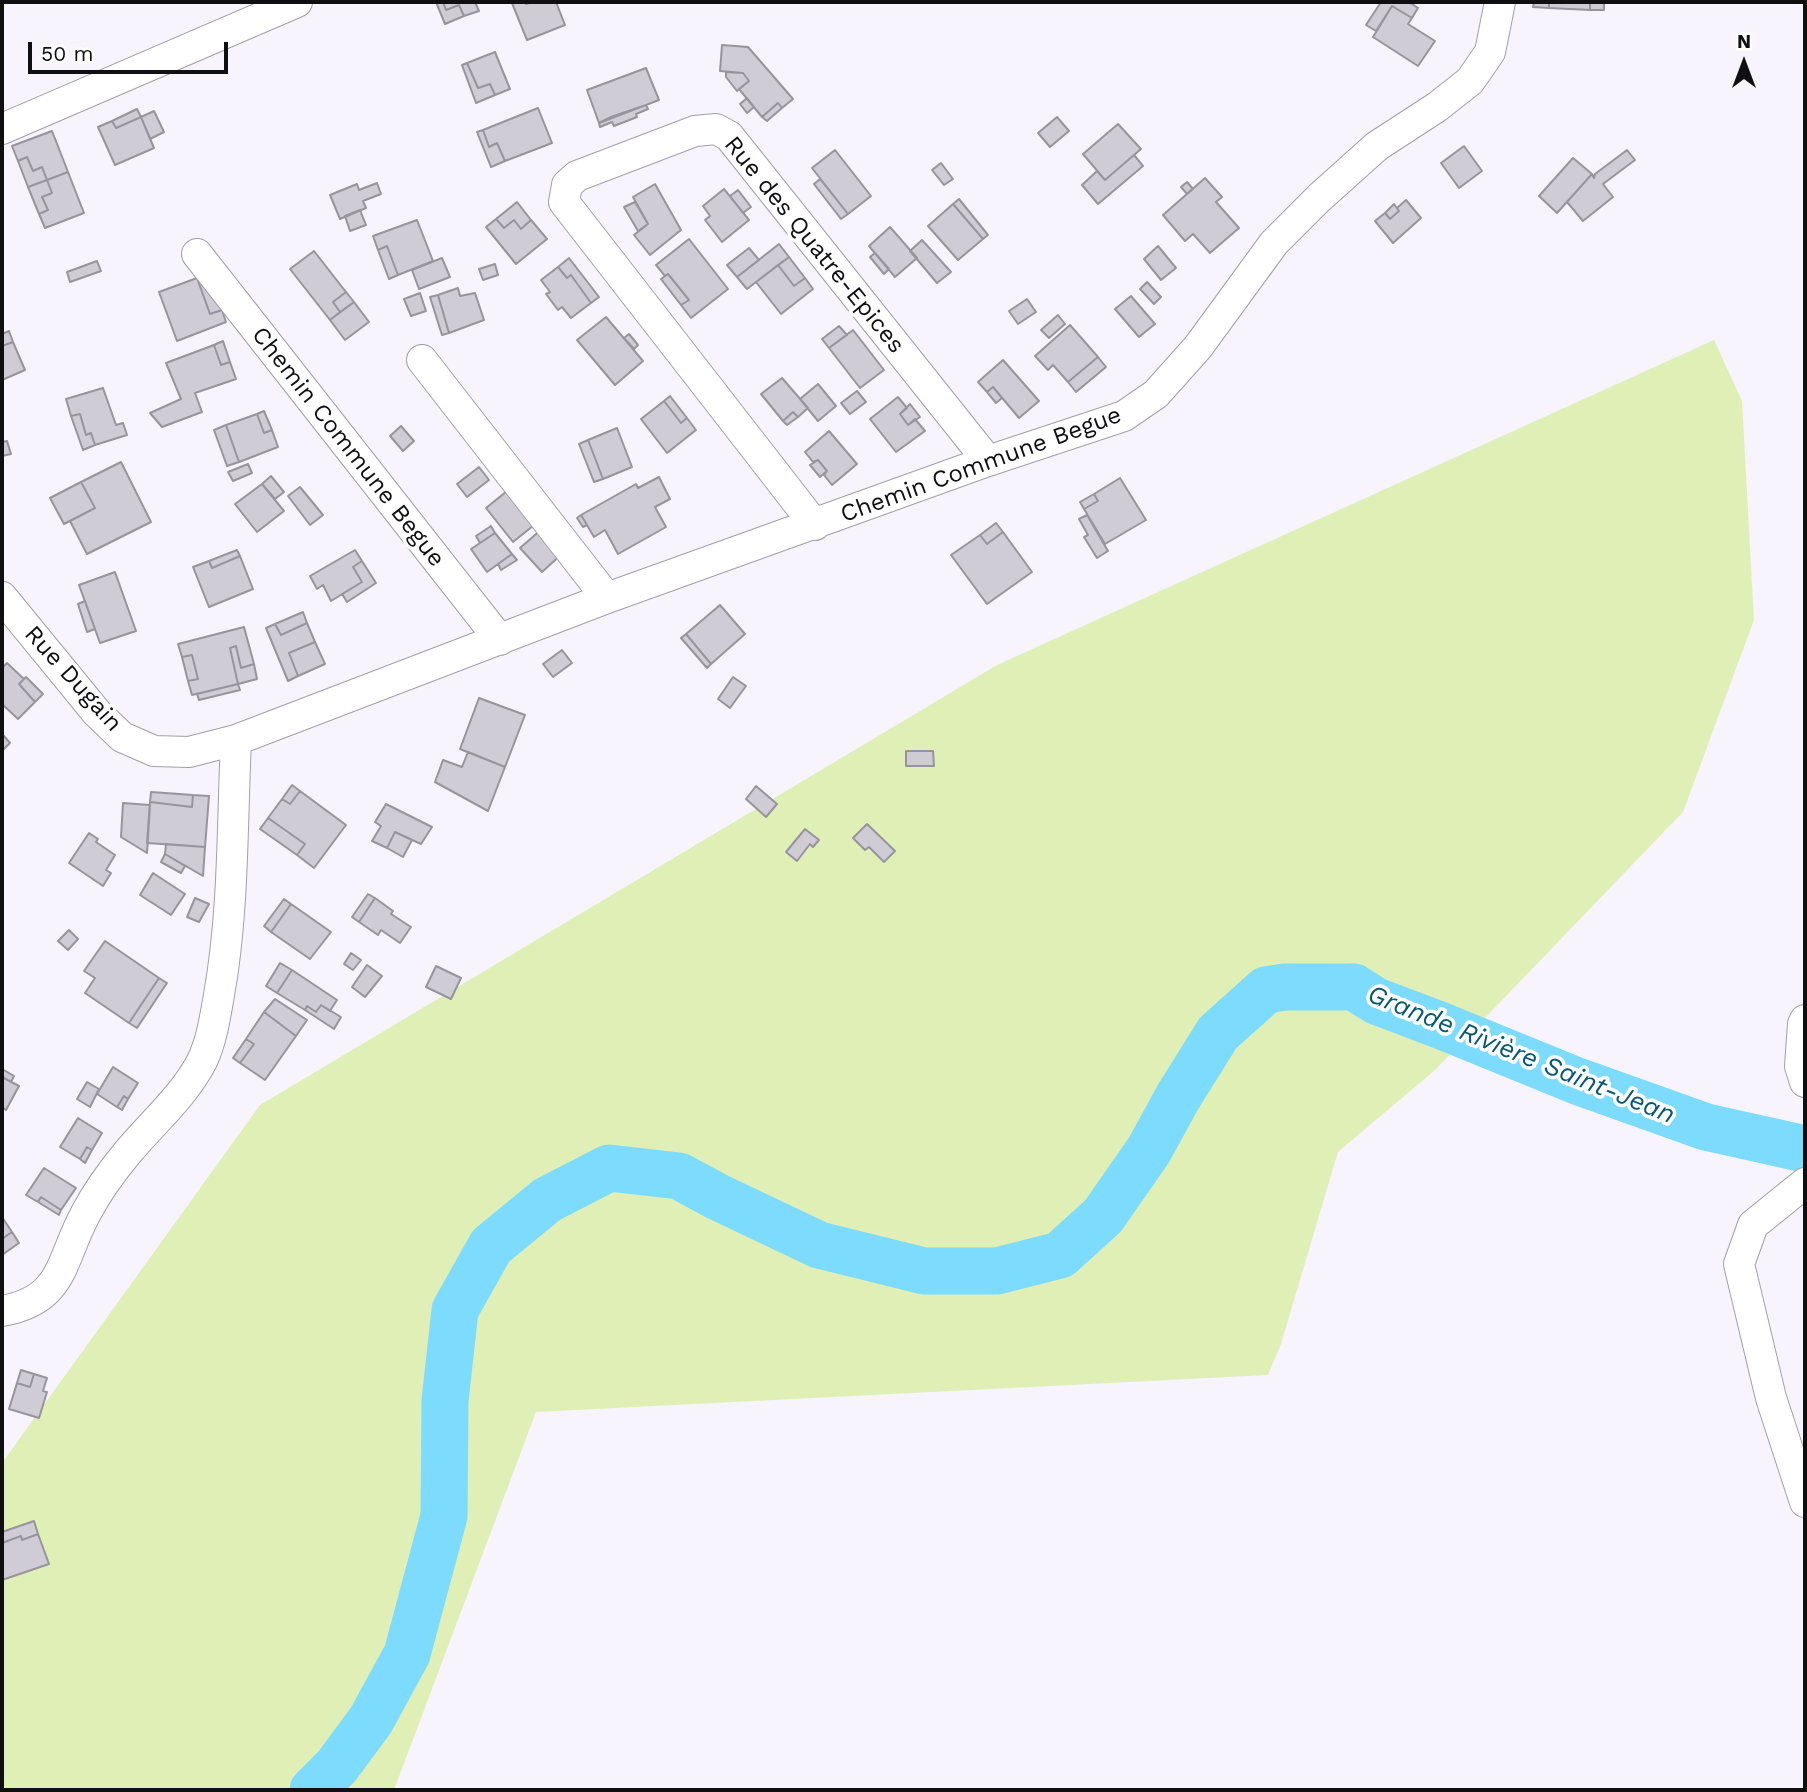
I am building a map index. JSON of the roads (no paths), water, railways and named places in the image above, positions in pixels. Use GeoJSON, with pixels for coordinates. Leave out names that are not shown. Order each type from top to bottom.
{"type":"FeatureCollection","features":[{"type":"Feature","properties":{"kind":"street","name":"Chemin Commune Begue"},"geometry":{"type":"LineString","coordinates":[[236,740],[607,597],[815,525],[988,461],[1124,416],[1156,394],[1198,347],[1274,243],[1319,198],[1377,146],[1437,107],[1470,80],[1490,52],[1500,2]]}},
{"type":"Feature","properties":{"kind":"street"},"geometry":{"type":"LineString","coordinates":[[2,129],[289,3]]}},
{"type":"Feature","properties":{"kind":"street","name":"Rue des Quatre-Epices"},"geometry":{"type":"LineString","coordinates":[[815,525],[564,201],[567,185],[577,176],[695,131],[716,129],[729,136],[988,461]]}},
{"type":"Feature","properties":{"kind":"street","name":"Chemin Commune Begue"},"geometry":{"type":"LineString","coordinates":[[197,254],[500,640]]}},
{"type":"Feature","properties":{"kind":"street"},"geometry":{"type":"LineString","coordinates":[[422,360],[607,597]]}},
{"type":"Feature","properties":{"kind":"street","name":"Rue Dugain"},"geometry":{"type":"LineString","coordinates":[[2,597],[97,713],[122,737],[154,751],[189,752],[236,740]]}},
{"type":"Feature","properties":{"kind":"street"},"geometry":{"type":"LineString","coordinates":[[2,1311],[39,1298],[55,1283],[86,1212],[127,1153],[182,1093],[202,1061],[214,1029],[227,952],[236,740]]}},
{"type":"Feature","properties":{"kind":"street"},"geometry":{"type":"LineString","coordinates":[[1805,1020],[1800,1066],[1805,1082]]}},
{"type":"Feature","properties":{"kind":"street"},"geometry":{"type":"LineString","coordinates":[[1805,1183],[1753,1225],[1739,1264],[1771,1398],[1805,1502]]}},
{"type":"Feature","properties":{"kind":"waterway","name":"Grande Rivière Saint-Jean"},"geometry":{"type":"LineString","coordinates":[[313,1790],[337,1766],[371,1720],[407,1654],[444,1516],[445,1401],[455,1310],[491,1246],[547,1200],[609,1168],[679,1176],[819,1245],[924,1271],[997,1271],[1060,1255],[1103,1216],[1149,1150],[1218,1033],[1266,990],[1285,987],[1354,987],[1376,1001],[1577,1081],[1706,1127],[1805,1149]]}}]}
